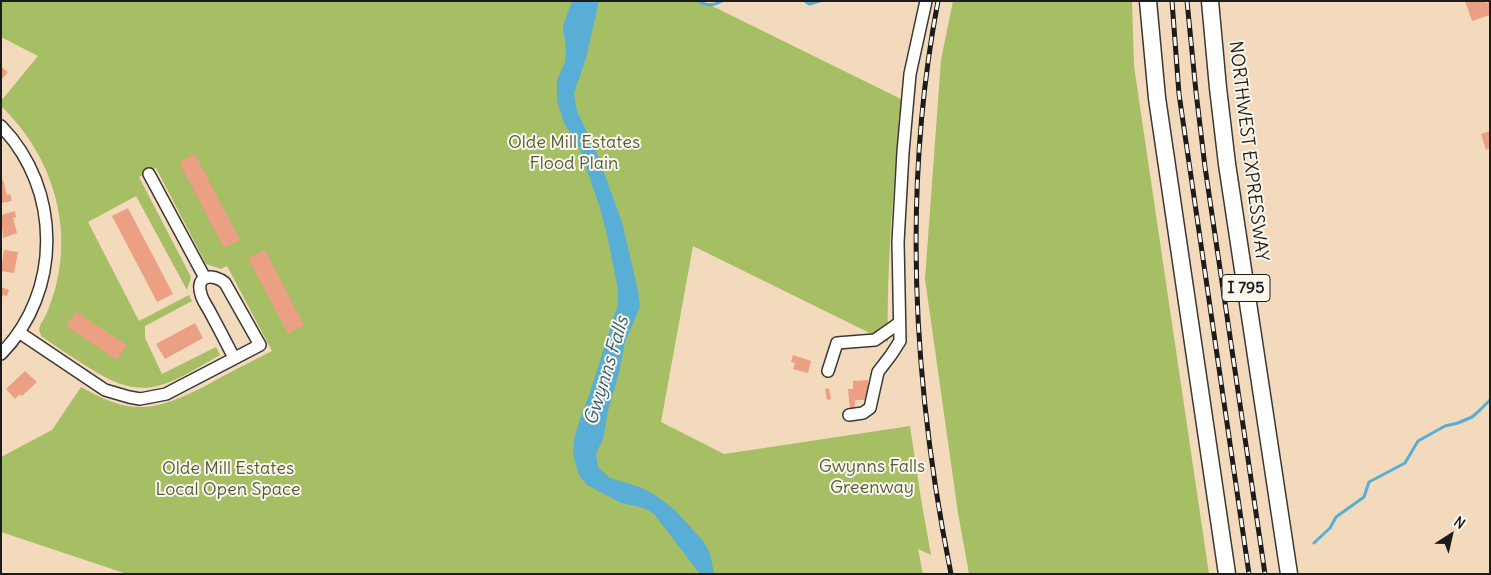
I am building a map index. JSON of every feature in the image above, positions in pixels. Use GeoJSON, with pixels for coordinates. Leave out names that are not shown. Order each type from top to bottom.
{"type":"FeatureCollection","features":[{"type":"Feature","properties":{"kind":"highway"},"geometry":{"type":"LineString","coordinates":[[1148,1],[1158,108],[1226,574]]}},
{"type":"Feature","properties":{"kind":"highway","name":"NORTHWEST EXPRESSWAY"},"geometry":{"type":"LineString","coordinates":[[1210,1],[1218,88],[1228,164],[1289,574]]}},
{"type":"Feature","properties":{"kind":"street"},"geometry":{"type":"LineString","coordinates":[[849,415],[863,413],[870,408],[878,372],[900,341],[898,242],[904,142],[910,74],[926,1]]}},
{"type":"Feature","properties":{"kind":"street"},"geometry":{"type":"LineString","coordinates":[[1,126],[23,154],[34,175],[46,221],[46,267],[31,312],[20,333],[1,354]]}},
{"type":"Feature","properties":{"kind":"street"},"geometry":{"type":"LineString","coordinates":[[149,174],[205,278]]}},
{"type":"Feature","properties":{"kind":"street"},"geometry":{"type":"LineString","coordinates":[[20,333],[104,390],[129,397],[152,398],[166,394],[260,345],[225,282],[211,276],[201,282],[201,294],[234,358]]}},
{"type":"Feature","properties":{"kind":"street"},"geometry":{"type":"LineString","coordinates":[[828,371],[837,343],[876,340],[899,323]]}},
{"type":"Feature","properties":{"kind":"green space"},"geometry":{"type":"Polygon","coordinates":[[[1,1],[702,1],[904,101],[902,118],[899,117],[891,229],[888,342],[693,246],[661,422],[724,454],[910,426],[931,555],[918,549],[923,574],[127,574],[1,532],[1,457],[52,430],[81,387],[115,403],[144,407],[158,405],[189,394],[272,351],[227,266],[221,269],[206,264],[156,168],[139,177],[191,277],[187,290],[136,196],[88,222],[139,321],[189,295],[192,301],[145,326],[145,338],[162,374],[216,347],[220,355],[191,372],[161,385],[140,388],[130,387],[102,375],[41,336],[39,329],[54,293],[60,261],[61,236],[59,212],[53,188],[32,144],[18,124],[1,106],[1,101],[38,56],[1,37],[1,1]]]}},
{"type":"Feature","properties":{"kind":"green space"},"geometry":{"type":"Polygon","coordinates":[[[953,1],[1132,1],[1134,66],[1209,574],[969,574],[958,513],[925,279],[941,60],[953,1]]]}},
{"type":"Feature","properties":{"kind":"water","name":"Gwynns Falls"},"geometry":{"type":"Polygon","coordinates":[[[572,1],[599,1],[586,58],[574,93],[577,111],[596,151],[622,222],[640,307],[625,342],[603,440],[596,453],[598,467],[610,478],[640,487],[655,495],[675,510],[703,541],[710,553],[714,574],[700,574],[654,514],[644,508],[621,503],[587,485],[579,475],[573,455],[574,439],[618,304],[618,289],[600,208],[579,147],[564,123],[557,101],[557,80],[565,62],[566,49],[563,26],[572,1]]]}},
{"type":"Feature","properties":{"kind":"building"},"geometry":{"type":"Polygon","coordinates":[[[1465,1],[1490,2],[1490,15],[1472,21],[1465,1]]]}},
{"type":"Feature","properties":{"kind":"building"},"geometry":{"type":"Polygon","coordinates":[[[1,67],[8,72],[1,80],[1,67]]]}},
{"type":"Feature","properties":{"kind":"building"},"geometry":{"type":"Polygon","coordinates":[[[1490,131],[1490,148],[1486,150],[1481,134],[1490,131]]]}},
{"type":"Feature","properties":{"kind":"building"},"geometry":{"type":"Polygon","coordinates":[[[195,154],[240,240],[224,248],[179,162],[195,154]]]}},
{"type":"Feature","properties":{"kind":"building"},"geometry":{"type":"Polygon","coordinates":[[[3,180],[7,195],[10,194],[12,201],[1,203],[1,181],[3,180]]]}},
{"type":"Feature","properties":{"kind":"building"},"geometry":{"type":"Polygon","coordinates":[[[128,208],[173,294],[157,302],[112,216],[128,208]]]}},
{"type":"Feature","properties":{"kind":"building"},"geometry":{"type":"Polygon","coordinates":[[[15,211],[16,217],[13,218],[17,233],[3,238],[1,215],[15,211]]]}},
{"type":"Feature","properties":{"kind":"building"},"geometry":{"type":"Polygon","coordinates":[[[4,250],[18,252],[14,273],[1,271],[4,250]]]}},
{"type":"Feature","properties":{"kind":"building"},"geometry":{"type":"Polygon","coordinates":[[[265,250],[304,325],[288,334],[248,258],[265,250]]]}},
{"type":"Feature","properties":{"kind":"building"},"geometry":{"type":"Polygon","coordinates":[[[1,287],[9,290],[7,296],[3,295],[1,299],[1,287]]]}},
{"type":"Feature","properties":{"kind":"building"},"geometry":{"type":"Polygon","coordinates":[[[76,312],[127,345],[117,360],[66,326],[76,312]]]}},
{"type":"Feature","properties":{"kind":"building"},"geometry":{"type":"Polygon","coordinates":[[[195,323],[203,338],[165,359],[156,344],[195,323]]]}},
{"type":"Feature","properties":{"kind":"building"},"geometry":{"type":"Polygon","coordinates":[[[793,355],[811,361],[808,373],[793,369],[795,363],[791,362],[793,355]]]}},
{"type":"Feature","properties":{"kind":"building"},"geometry":{"type":"Polygon","coordinates":[[[25,371],[37,382],[22,396],[20,394],[15,399],[6,389],[25,371]]]}},
{"type":"Feature","properties":{"kind":"building"},"geometry":{"type":"Polygon","coordinates":[[[868,380],[869,400],[855,400],[855,410],[850,410],[848,389],[853,389],[853,381],[868,380]]]}},
{"type":"Feature","properties":{"kind":"building"},"geometry":{"type":"Polygon","coordinates":[[[829,388],[831,399],[827,400],[825,389],[829,388]]]}},
{"type":"Feature","properties":{"kind":"waterway"},"geometry":{"type":"LineString","coordinates":[[698,1],[710,5],[722,1]]}},
{"type":"Feature","properties":{"kind":"waterway"},"geometry":{"type":"LineString","coordinates":[[805,1],[809,4],[820,1]]}},
{"type":"Feature","properties":{"kind":"waterway"},"geometry":{"type":"LineString","coordinates":[[1314,543],[1330,528],[1336,517],[1364,497],[1369,482],[1405,463],[1418,441],[1445,426],[1472,417],[1490,400]]}},
{"type":"Feature","properties":{"kind":"railway"},"geometry":{"type":"LineString","coordinates":[[938,1],[927,72],[920,144],[916,216],[917,288],[921,360],[928,431],[938,503],[951,574]]}},
{"type":"Feature","properties":{"kind":"railway"},"geometry":{"type":"LineString","coordinates":[[1172,1],[1179,94],[1249,574]]}},
{"type":"Feature","properties":{"kind":"railway"},"geometry":{"type":"LineString","coordinates":[[1187,1],[1205,167],[1265,574]]}},
{"type":"Feature","properties":{"kind":"park label","name":"Olde Mill Estates Flood Plain"},"geometry":{"type":"Point","coordinates":[574,153]}},
{"type":"Feature","properties":{"kind":"park label","name":"Gwynns Falls Greenway"},"geometry":{"type":"Point","coordinates":[872,477]}},
{"type":"Feature","properties":{"kind":"park label","name":"Olde Mill Estates Local Open Space"},"geometry":{"type":"Point","coordinates":[228,479]}}]}
